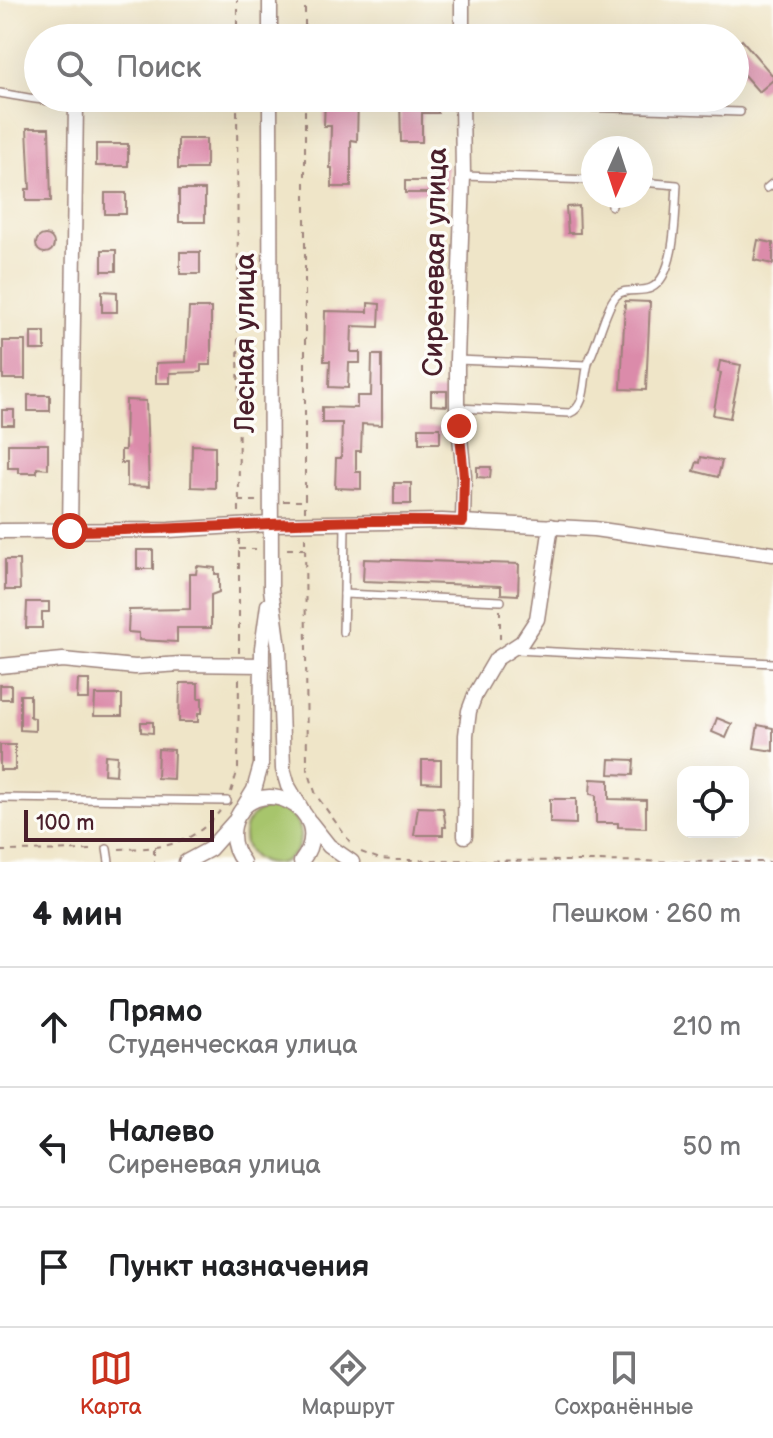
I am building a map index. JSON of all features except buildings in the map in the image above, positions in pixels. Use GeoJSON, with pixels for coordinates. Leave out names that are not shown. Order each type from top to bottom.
{"type":"FeatureCollection","features":[{"type":"Feature","properties":{"kind":"street"},"geometry":{"type":"LineString","coordinates":[[270,0],[270,24]]}},
{"type":"Feature","properties":{"kind":"street"},"geometry":{"type":"LineString","coordinates":[[462,0],[462,24]]}},
{"type":"Feature","properties":{"kind":"street"},"geometry":{"type":"LineString","coordinates":[[70,531],[76,112]]}},
{"type":"Feature","properties":{"kind":"street","name":"Лесная улица"},"geometry":{"type":"LineString","coordinates":[[270,112],[271,589],[279,648],[283,769],[288,786],[303,812]]}},
{"type":"Feature","properties":{"kind":"street","name":"Сиреневая улица"},"geometry":{"type":"LineString","coordinates":[[462,112],[457,408],[463,464],[463,522]]}},
{"type":"Feature","properties":{"kind":"street"},"geometry":{"type":"LineString","coordinates":[[0,531],[463,522],[551,526],[671,538],[773,554]]}},
{"type":"Feature","properties":{"kind":"street"},"geometry":{"type":"LineString","coordinates":[[465,836],[469,711],[496,659],[504,649],[522,642],[537,619],[551,526]]}},
{"type":"Feature","properties":{"kind":"street","name":"Лесная улица"},"geometry":{"type":"LineString","coordinates":[[240,814],[260,772],[262,648],[271,589]]}},
{"type":"Feature","properties":{"kind":"street"},"geometry":{"type":"LineString","coordinates":[[0,666],[63,660],[135,667],[262,665]]}},
{"type":"Feature","properties":{"kind":"street"},"geometry":{"type":"LineString","coordinates":[[186,862],[218,843],[252,802],[269,797],[287,800],[303,812],[329,846],[352,862]]}},
{"type":"Feature","properties":{"kind":"street"},"geometry":{"type":"LineString","coordinates":[[301,862],[311,839],[310,826],[303,812]]}},
{"type":"Feature","properties":{"kind":"street"},"geometry":{"type":"LineString","coordinates":[[240,814],[233,830],[233,840],[243,862]]}},
{"type":"Feature","properties":{"kind":"lane"},"geometry":{"type":"LineString","coordinates":[[0,93],[24,98]]}},
{"type":"Feature","properties":{"kind":"lane"},"geometry":{"type":"LineString","coordinates":[[463,176],[581,180]]}},
{"type":"Feature","properties":{"kind":"lane"},"geometry":{"type":"LineString","coordinates":[[457,408],[570,413],[577,410],[587,365],[614,298],[624,291],[650,288],[660,281],[668,266],[677,185],[653,183]]}},
{"type":"Feature","properties":{"kind":"lane"},"geometry":{"type":"LineString","coordinates":[[457,360],[587,365]]}},
{"type":"Feature","properties":{"kind":"lane"},"geometry":{"type":"LineString","coordinates":[[343,632],[345,523]]}},
{"type":"Feature","properties":{"kind":"lane"},"geometry":{"type":"LineString","coordinates":[[344,594],[501,601]]}},
{"type":"Feature","properties":{"kind":"lane"},"geometry":{"type":"LineString","coordinates":[[504,649],[773,663]]}},
{"type":"Feature","properties":{"kind":"lane"},"geometry":{"type":"LineString","coordinates":[[0,798],[227,801]]}},
{"type":"Feature","properties":{"kind":"lane"},"geometry":{"type":"LineString","coordinates":[[107,849],[109,862]]}},
{"type":"Feature","properties":{"kind":"path"},"geometry":{"type":"LineString","coordinates":[[237,0],[237,24]]}},
{"type":"Feature","properties":{"kind":"path"},"geometry":{"type":"LineString","coordinates":[[305,0],[305,24]]}},
{"type":"Feature","properties":{"kind":"path"},"geometry":{"type":"LineString","coordinates":[[0,851],[173,845],[193,836],[212,820],[227,801],[238,769],[237,112]]}},
{"type":"Feature","properties":{"kind":"path"},"geometry":{"type":"LineString","coordinates":[[305,112],[305,524],[309,778],[323,806],[353,845],[371,857],[408,861],[771,862]]}},
{"type":"Feature","properties":{"kind":"path"},"geometry":{"type":"LineString","coordinates":[[501,601],[504,649]]}},
{"type":"Feature","properties":{"kind":"path"},"geometry":{"type":"LineString","coordinates":[[154,848],[154,862]]}},
{"type":"Feature","properties":{"kind":"green space"},"geometry":{"type":"Polygon","coordinates":[[[261,810],[283,810],[298,825],[298,847],[283,862],[261,862],[246,847],[246,825],[261,810]]]}},
{"type":"Feature","properties":{"kind":"route"},"geometry":{"type":"LineString","coordinates":[[70,531],[463,522],[464,476],[459,426]]}}]}
